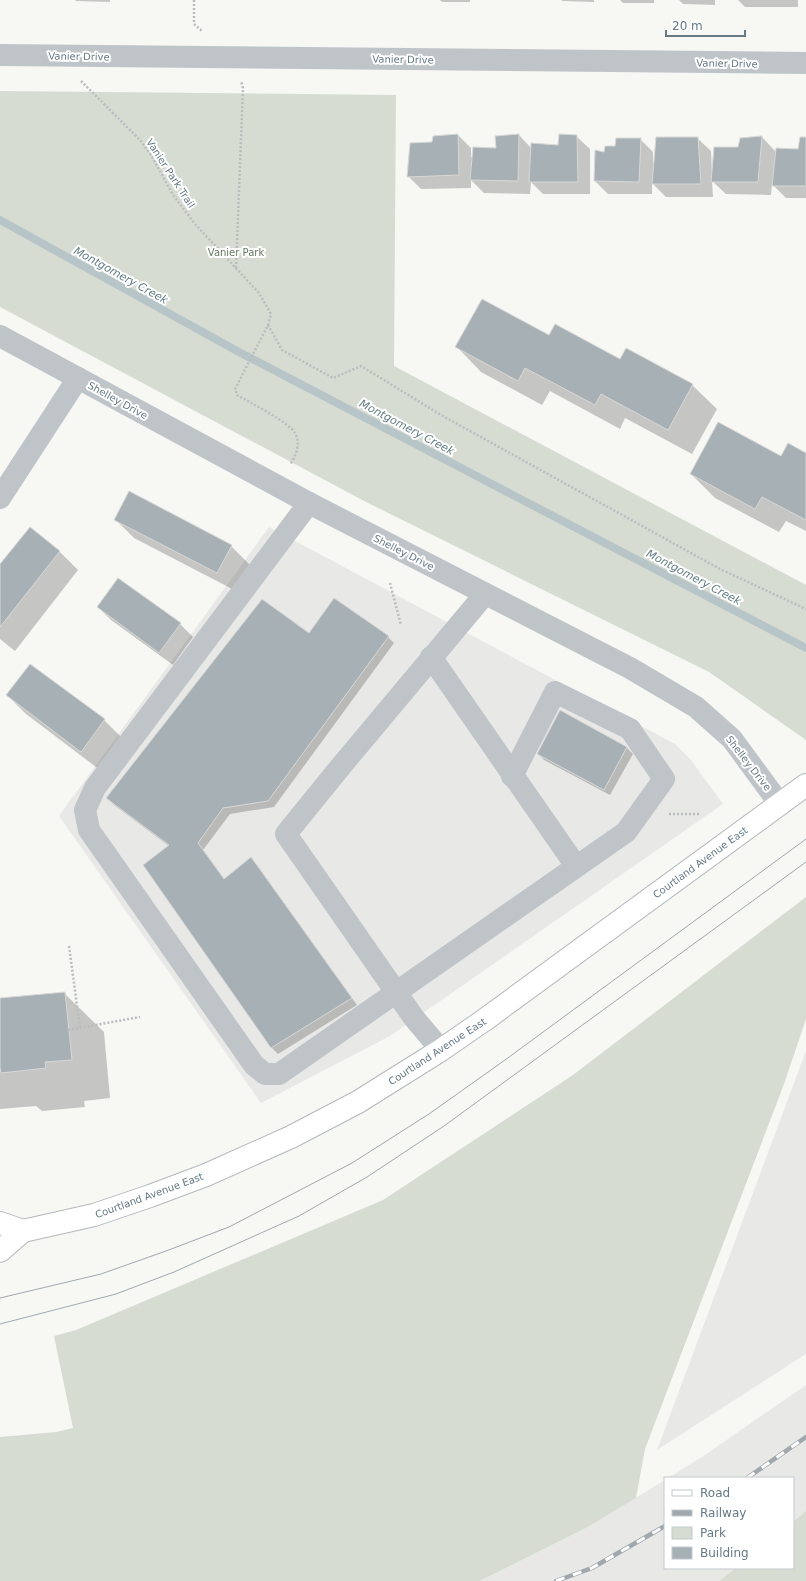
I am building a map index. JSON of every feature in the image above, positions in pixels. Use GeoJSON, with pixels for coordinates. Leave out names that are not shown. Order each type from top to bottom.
{"type":"FeatureCollection","features":[{"type":"Feature","properties":{"kind":"main road","name":"Courtland Avenue East"},"geometry":{"type":"LineString","coordinates":[[0,1224],[23,1230],[94,1215],[206,1175],[291,1137],[351,1106],[441,1050],[483,1021],[806,785]]}},
{"type":"Feature","properties":{"kind":"main road"},"geometry":{"type":"LineString","coordinates":[[0,1251],[23,1230]]}},
{"type":"Feature","properties":{"kind":"street","name":"Vanier Drive"},"geometry":{"type":"LineString","coordinates":[[0,55],[806,63]]}},
{"type":"Feature","properties":{"kind":"street","name":"Shelley Drive"},"geometry":{"type":"LineString","coordinates":[[0,336],[276,486],[630,668],[696,707],[732,739],[780,803]]}},
{"type":"Feature","properties":{"kind":"street"},"geometry":{"type":"LineString","coordinates":[[0,498],[78,378]]}},
{"type":"Feature","properties":{"kind":"street"},"geometry":{"type":"LineString","coordinates":[[309,503],[95,788],[85,810],[89,830],[254,1065],[265,1074],[280,1074],[626,832],[664,779],[630,729],[555,692],[512,776]]}},
{"type":"Feature","properties":{"kind":"street"},"geometry":{"type":"LineString","coordinates":[[441,1050],[414,1018],[396,993],[286,834],[431,657],[485,594]]}},
{"type":"Feature","properties":{"kind":"street"},"geometry":{"type":"LineString","coordinates":[[431,657],[512,776],[576,866]]}},
{"type":"Feature","properties":{"kind":"path"},"geometry":{"type":"LineString","coordinates":[[194,0],[194,24],[230,57],[243,88],[236,268]]}},
{"type":"Feature","properties":{"kind":"path","name":"Vanier Park Trail"},"geometry":{"type":"LineString","coordinates":[[54,55],[140,140],[173,195],[195,224],[259,293],[271,314],[262,339],[235,389],[237,395],[284,423],[295,432],[298,446],[293,461],[276,486]]}},
{"type":"Feature","properties":{"kind":"path"},"geometry":{"type":"LineString","coordinates":[[268,325],[282,350],[332,378],[361,366],[441,414],[713,566],[806,609]]}},
{"type":"Feature","properties":{"kind":"path"},"geometry":{"type":"LineString","coordinates":[[390,583],[401,625]]}},
{"type":"Feature","properties":{"kind":"path"},"geometry":{"type":"LineString","coordinates":[[69,946],[80,1028]]}},
{"type":"Feature","properties":{"kind":"path"},"geometry":{"type":"LineString","coordinates":[[68,1030],[140,1017]]}},
{"type":"Feature","properties":{"kind":"shaded area"},"geometry":{"type":"Polygon","coordinates":[[[269,527],[675,744],[691,760],[723,804],[390,1036],[261,1103],[59,816],[269,527]]]}},
{"type":"Feature","properties":{"kind":"shaded area"},"geometry":{"type":"Polygon","coordinates":[[[806,1051],[806,1354],[657,1450],[806,1051]]]}},
{"type":"Feature","properties":{"kind":"shaded area"},"geometry":{"type":"Polygon","coordinates":[[[806,1385],[806,1511],[794,1521],[794,1477],[670,1477],[702,1457],[806,1385]]]}},
{"type":"Feature","properties":{"kind":"shaded area"},"geometry":{"type":"Polygon","coordinates":[[[664,1481],[664,1569],[735,1569],[719,1581],[480,1581],[586,1528],[664,1481]]]}},
{"type":"Feature","properties":{"kind":"green space","name":"Vanier Park"},"geometry":{"type":"Polygon","coordinates":[[[0,91],[396,95],[394,366],[806,585],[806,740],[709,672],[366,502],[0,307],[0,91]]]}},
{"type":"Feature","properties":{"kind":"green space"},"geometry":{"type":"Polygon","coordinates":[[[806,897],[806,1019],[784,1084],[645,1449],[636,1498],[586,1528],[480,1581],[0,1581],[0,1437],[56,1432],[73,1428],[54,1336],[76,1330],[383,1200],[573,1075],[806,897]]]}},
{"type":"Feature","properties":{"kind":"green space"},"geometry":{"type":"Polygon","coordinates":[[[806,1511],[806,1581],[719,1581],[735,1569],[794,1569],[794,1521],[806,1511]]]}},
{"type":"Feature","properties":{"kind":"building"},"geometry":{"type":"Polygon","coordinates":[[[458,134],[459,175],[407,177],[410,143],[432,142],[433,136],[458,134]]]}},
{"type":"Feature","properties":{"kind":"building"},"geometry":{"type":"Polygon","coordinates":[[[519,134],[518,181],[470,180],[473,147],[496,148],[495,136],[519,134]]]}},
{"type":"Feature","properties":{"kind":"building"},"geometry":{"type":"Polygon","coordinates":[[[559,134],[577,135],[578,182],[529,182],[531,143],[558,145],[559,134]]]}},
{"type":"Feature","properties":{"kind":"building"},"geometry":{"type":"Polygon","coordinates":[[[762,136],[758,182],[711,182],[714,147],[738,147],[740,138],[762,136]]]}},
{"type":"Feature","properties":{"kind":"building"},"geometry":{"type":"Polygon","coordinates":[[[656,137],[698,137],[701,184],[652,184],[656,137]]]}},
{"type":"Feature","properties":{"kind":"building"},"geometry":{"type":"Polygon","coordinates":[[[800,137],[806,137],[806,186],[772,186],[776,148],[798,149],[800,137]]]}},
{"type":"Feature","properties":{"kind":"building"},"geometry":{"type":"Polygon","coordinates":[[[616,138],[641,138],[639,182],[594,181],[595,150],[604,152],[605,146],[615,146],[616,138]]]}},
{"type":"Feature","properties":{"kind":"building"},"geometry":{"type":"Polygon","coordinates":[[[482,299],[549,335],[555,324],[620,359],[626,348],[693,384],[668,430],[601,394],[595,405],[525,368],[518,381],[455,347],[482,299]]]}},
{"type":"Feature","properties":{"kind":"building"},"geometry":{"type":"Polygon","coordinates":[[[718,422],[781,456],[788,443],[806,453],[806,520],[762,497],[755,509],[690,474],[718,422]]]}},
{"type":"Feature","properties":{"kind":"building"},"geometry":{"type":"Polygon","coordinates":[[[129,491],[232,545],[217,573],[114,520],[129,491]]]}},
{"type":"Feature","properties":{"kind":"building"},"geometry":{"type":"Polygon","coordinates":[[[30,527],[60,551],[0,627],[0,564],[30,527]]]}},
{"type":"Feature","properties":{"kind":"building"},"geometry":{"type":"Polygon","coordinates":[[[118,578],[181,623],[159,653],[97,607],[118,578]]]}},
{"type":"Feature","properties":{"kind":"building"},"geometry":{"type":"Polygon","coordinates":[[[334,598],[389,636],[268,801],[223,808],[198,843],[224,879],[251,857],[352,998],[271,1048],[143,865],[169,845],[106,798],[262,599],[309,633],[334,598]]]}},
{"type":"Feature","properties":{"kind":"building"},"geometry":{"type":"Polygon","coordinates":[[[30,664],[105,719],[81,752],[6,695],[30,664]]]}},
{"type":"Feature","properties":{"kind":"building"},"geometry":{"type":"Polygon","coordinates":[[[560,710],[627,747],[604,790],[537,754],[560,710]]]}},
{"type":"Feature","properties":{"kind":"building"},"geometry":{"type":"Polygon","coordinates":[[[65,992],[72,1060],[45,1062],[46,1068],[1,1073],[0,998],[65,992]]]}},
{"type":"Feature","properties":{"kind":"waterway","name":"Montgomery Creek"},"geometry":{"type":"LineString","coordinates":[[0,220],[239,352],[806,648]]}},
{"type":"Feature","properties":{"kind":"tram line"},"geometry":{"type":"LineString","coordinates":[[0,1298],[101,1274],[229,1227],[352,1163],[429,1114],[505,1060],[806,839]]}},
{"type":"Feature","properties":{"kind":"tram line"},"geometry":{"type":"LineString","coordinates":[[0,1324],[116,1294],[174,1272],[299,1216],[367,1177],[444,1126],[806,862]]}},
{"type":"Feature","properties":{"kind":"railway"},"geometry":{"type":"LineString","coordinates":[[748,1477],[806,1437]]}},
{"type":"Feature","properties":{"kind":"railway"},"geometry":{"type":"LineString","coordinates":[[556,1581],[592,1568],[664,1527]]}}]}
